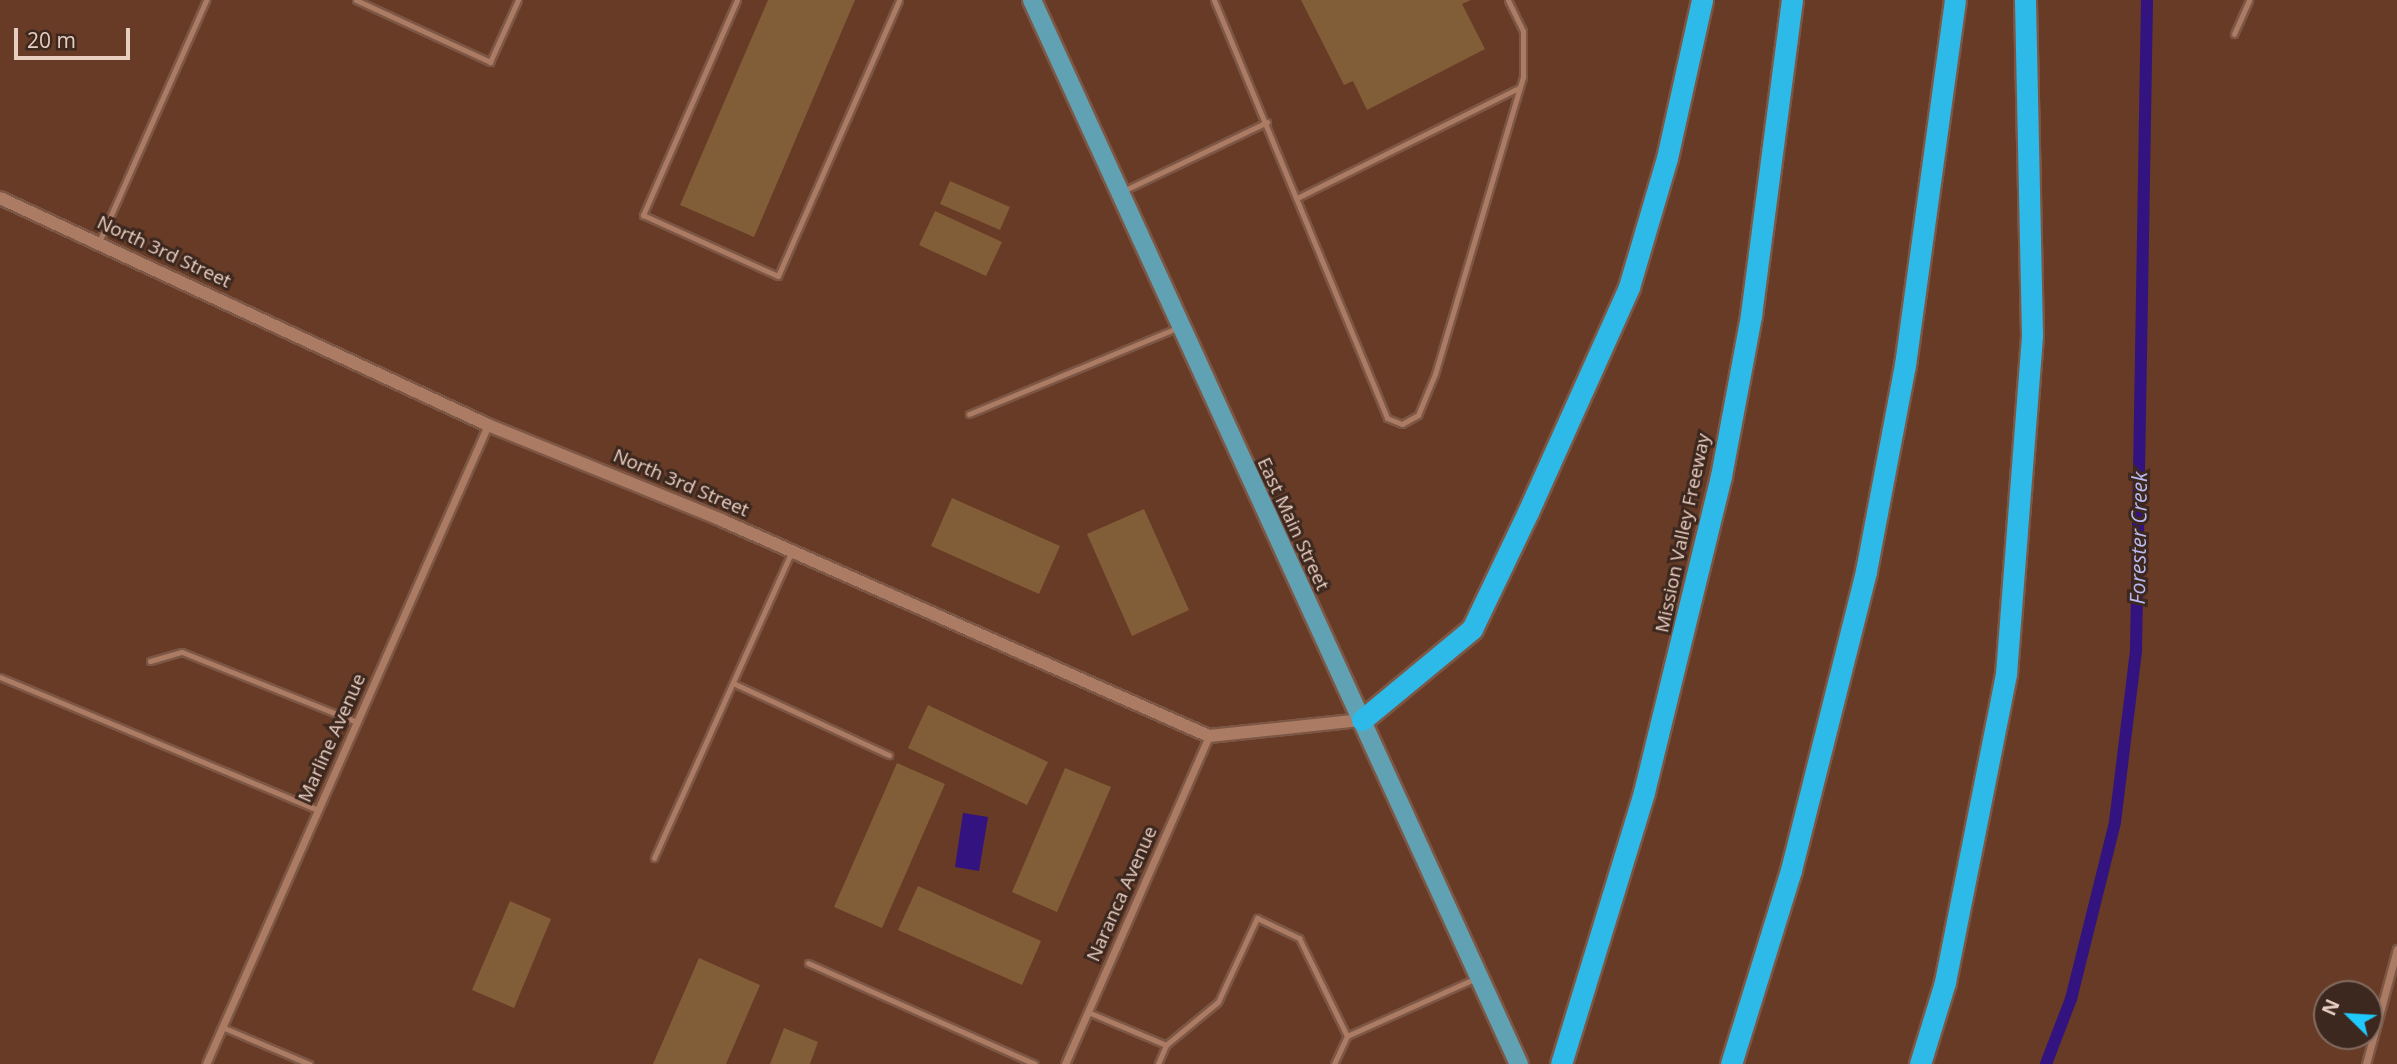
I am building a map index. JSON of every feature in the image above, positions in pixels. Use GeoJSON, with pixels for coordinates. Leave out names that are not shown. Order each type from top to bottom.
{"type":"FeatureCollection","features":[{"type":"Feature","properties":{"kind":"highway"},"geometry":{"type":"LineString","coordinates":[[1362,720],[1472,629],[1528,512],[1629,287],[1667,158],[1702,0]]}},
{"type":"Feature","properties":{"kind":"highway","name":"Mission Valley Freeway"},"geometry":{"type":"LineString","coordinates":[[1561,1064],[1586,989],[1685,638],[1721,476],[1751,315],[1792,0]]}},
{"type":"Feature","properties":{"kind":"highway"},"geometry":{"type":"LineString","coordinates":[[1731,1064],[1791,870],[1866,571],[1905,365],[1955,0]]}},
{"type":"Feature","properties":{"kind":"highway"},"geometry":{"type":"LineString","coordinates":[[1920,1064],[1945,982],[2006,674],[2032,335],[2025,0]]}},
{"type":"Feature","properties":{"kind":"main road","name":"East Main Street"},"geometry":{"type":"LineString","coordinates":[[1032,0],[1519,1064]]}},
{"type":"Feature","properties":{"kind":"street","name":"North 3rd Street"},"geometry":{"type":"LineString","coordinates":[[0,198],[488,425],[792,551],[1209,737]]}},
{"type":"Feature","properties":{"kind":"street","name":"Marline Avenue"},"geometry":{"type":"LineString","coordinates":[[206,1064],[488,425]]}},
{"type":"Feature","properties":{"kind":"street"},"geometry":{"type":"LineString","coordinates":[[1209,737],[1362,720]]}},
{"type":"Feature","properties":{"kind":"street","name":"Naranca Avenue"},"geometry":{"type":"LineString","coordinates":[[1065,1064],[1209,737]]}},
{"type":"Feature","properties":{"kind":"street"},"geometry":{"type":"LineString","coordinates":[[2366,1064],[2397,949]]}},
{"type":"Feature","properties":{"kind":"lane"},"geometry":{"type":"LineString","coordinates":[[99,242],[206,0]]}},
{"type":"Feature","properties":{"kind":"lane"},"geometry":{"type":"LineString","coordinates":[[356,0],[490,62],[518,0]]}},
{"type":"Feature","properties":{"kind":"lane"},"geometry":{"type":"LineString","coordinates":[[737,0],[643,215],[778,276],[899,0]]}},
{"type":"Feature","properties":{"kind":"lane"},"geometry":{"type":"LineString","coordinates":[[1214,0],[1299,197],[1387,418],[1402,424],[1418,415],[1434,374],[1520,88],[1523,31],[1508,0]]}},
{"type":"Feature","properties":{"kind":"lane"},"geometry":{"type":"LineString","coordinates":[[2234,34],[2249,0]]}},
{"type":"Feature","properties":{"kind":"lane"},"geometry":{"type":"LineString","coordinates":[[1299,197],[1520,88]]}},
{"type":"Feature","properties":{"kind":"lane"},"geometry":{"type":"LineString","coordinates":[[1119,193],[1267,122]]}},
{"type":"Feature","properties":{"kind":"lane"},"geometry":{"type":"LineString","coordinates":[[969,414],[1180,327]]}},
{"type":"Feature","properties":{"kind":"lane"},"geometry":{"type":"LineString","coordinates":[[654,858],[792,551]]}},
{"type":"Feature","properties":{"kind":"lane"},"geometry":{"type":"LineString","coordinates":[[150,661],[182,652],[357,722]]}},
{"type":"Feature","properties":{"kind":"lane"},"geometry":{"type":"LineString","coordinates":[[0,677],[318,810]]}},
{"type":"Feature","properties":{"kind":"lane"},"geometry":{"type":"LineString","coordinates":[[733,682],[889,755]]}},
{"type":"Feature","properties":{"kind":"lane"},"geometry":{"type":"LineString","coordinates":[[1158,1064],[1166,1045],[1218,1002],[1256,918],[1299,937],[1347,1036]]}},
{"type":"Feature","properties":{"kind":"lane"},"geometry":{"type":"LineString","coordinates":[[808,963],[1035,1064]]}},
{"type":"Feature","properties":{"kind":"lane"},"geometry":{"type":"LineString","coordinates":[[1334,1064],[1347,1036],[1480,976]]}},
{"type":"Feature","properties":{"kind":"lane"},"geometry":{"type":"LineString","coordinates":[[1088,1012],[1166,1045]]}},
{"type":"Feature","properties":{"kind":"lane"},"geometry":{"type":"LineString","coordinates":[[222,1027],[309,1064]]}},
{"type":"Feature","properties":{"kind":"shaded area"},"geometry":{"type":"Polygon","coordinates":[[[963,813],[988,817],[979,871],[955,867],[963,813]]]}},
{"type":"Feature","properties":{"kind":"building"},"geometry":{"type":"Polygon","coordinates":[[[768,0],[855,0],[754,237],[680,205],[768,0]]]}},
{"type":"Feature","properties":{"kind":"building"},"geometry":{"type":"Polygon","coordinates":[[[1301,0],[1471,0],[1462,4],[1485,49],[1367,110],[1353,81],[1344,85],[1301,0]]]}},
{"type":"Feature","properties":{"kind":"building"},"geometry":{"type":"Polygon","coordinates":[[[950,181],[1010,207],[1000,230],[940,204],[950,181]]]}},
{"type":"Feature","properties":{"kind":"building"},"geometry":{"type":"Polygon","coordinates":[[[935,211],[1002,242],[986,276],[919,245],[935,211]]]}},
{"type":"Feature","properties":{"kind":"building"},"geometry":{"type":"Polygon","coordinates":[[[952,498],[1060,546],[1039,594],[931,546],[952,498]]]}},
{"type":"Feature","properties":{"kind":"building"},"geometry":{"type":"Polygon","coordinates":[[[1144,509],[1189,610],[1132,636],[1087,534],[1144,509]]]}},
{"type":"Feature","properties":{"kind":"building"},"geometry":{"type":"Polygon","coordinates":[[[928,705],[1048,762],[1027,805],[908,748],[928,705]]]}},
{"type":"Feature","properties":{"kind":"building"},"geometry":{"type":"Polygon","coordinates":[[[897,763],[945,784],[882,928],[834,907],[897,763]]]}},
{"type":"Feature","properties":{"kind":"building"},"geometry":{"type":"Polygon","coordinates":[[[1065,768],[1111,787],[1057,912],[1012,892],[1065,768]]]}},
{"type":"Feature","properties":{"kind":"building"},"geometry":{"type":"Polygon","coordinates":[[[918,886],[1041,941],[1022,985],[898,930],[918,886]]]}},
{"type":"Feature","properties":{"kind":"building"},"geometry":{"type":"Polygon","coordinates":[[[510,901],[551,919],[514,1008],[472,990],[510,901]]]}},
{"type":"Feature","properties":{"kind":"building"},"geometry":{"type":"Polygon","coordinates":[[[699,958],[760,985],[726,1064],[653,1064],[699,958]]]}},
{"type":"Feature","properties":{"kind":"building"},"geometry":{"type":"Polygon","coordinates":[[[784,1028],[818,1042],[810,1064],[770,1064],[784,1028]]]}},
{"type":"Feature","properties":{"kind":"waterway","name":"Forester Creek"},"geometry":{"type":"LineString","coordinates":[[2046,1064],[2071,999],[2115,822],[2136,650],[2147,0]]}}]}
